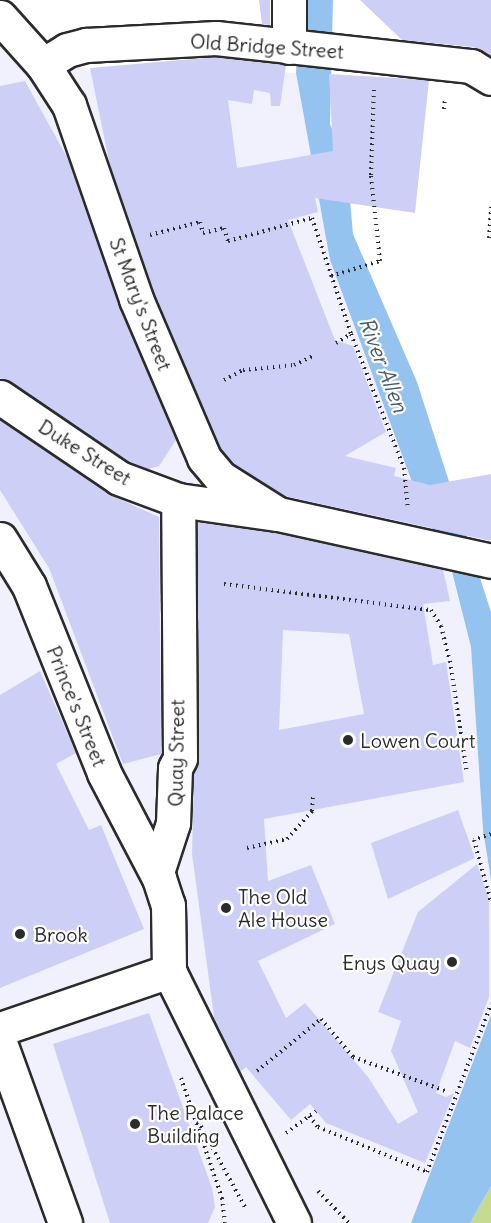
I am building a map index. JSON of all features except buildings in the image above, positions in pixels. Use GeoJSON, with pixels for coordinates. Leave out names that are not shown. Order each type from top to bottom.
{"type":"FeatureCollection","features":[{"type":"Feature","properties":{"kind":"street"},"geometry":{"type":"LineString","coordinates":[[289,0],[289,47]]}},
{"type":"Feature","properties":{"kind":"street","name":"St Mary's Street"},"geometry":{"type":"LineString","coordinates":[[0,17],[43,64],[79,128],[117,244],[204,458],[220,478],[278,514]]}},
{"type":"Feature","properties":{"kind":"street","name":"Old Bridge Street"},"geometry":{"type":"LineString","coordinates":[[43,64],[67,50],[97,44],[216,38],[471,66],[491,78]]}},
{"type":"Feature","properties":{"kind":"street","name":"Duke Street"},"geometry":{"type":"LineString","coordinates":[[2,398],[119,478],[178,500],[278,514]]}},
{"type":"Feature","properties":{"kind":"street","name":"Quay Street"},"geometry":{"type":"LineString","coordinates":[[157,872],[173,823],[175,768],[180,758],[178,500]]}},
{"type":"Feature","properties":{"kind":"street"},"geometry":{"type":"LineString","coordinates":[[278,514],[414,546],[491,561]]}},
{"type":"Feature","properties":{"kind":"street","name":"Prince's Street"},"geometry":{"type":"LineString","coordinates":[[0,539],[29,586],[127,822],[157,872]]}},
{"type":"Feature","properties":{"kind":"street"},"geometry":{"type":"LineString","coordinates":[[157,872],[168,905],[169,971],[294,1223]]}},
{"type":"Feature","properties":{"kind":"street"},"geometry":{"type":"LineString","coordinates":[[0,1029],[169,971]]}},
{"type":"Feature","properties":{"kind":"street"},"geometry":{"type":"LineString","coordinates":[[0,1043],[65,1223]]}},
{"type":"Feature","properties":{"kind":"path"},"geometry":{"type":"LineString","coordinates":[[331,276],[380,261],[371,175],[373,54]]}},
{"type":"Feature","properties":{"kind":"path"},"geometry":{"type":"LineString","coordinates":[[489,238],[491,207]]}},
{"type":"Feature","properties":{"kind":"path"},"geometry":{"type":"LineString","coordinates":[[117,244],[200,222],[203,233],[224,228],[228,241],[312,218],[351,334],[404,468],[409,488],[414,546]]}},
{"type":"Feature","properties":{"kind":"path"},"geometry":{"type":"LineString","coordinates":[[336,343],[351,334]]}},
{"type":"Feature","properties":{"kind":"path"},"geometry":{"type":"LineString","coordinates":[[224,380],[243,370],[294,365],[313,356]]}},
{"type":"Feature","properties":{"kind":"path"},"geometry":{"type":"LineString","coordinates":[[224,584],[431,610],[441,626],[450,661],[467,774]]}},
{"type":"Feature","properties":{"kind":"path"},"geometry":{"type":"LineString","coordinates":[[247,848],[275,844],[291,835],[315,806],[313,797]]}},
{"type":"Feature","properties":{"kind":"path"},"geometry":{"type":"LineString","coordinates":[[491,834],[474,840],[491,902]]}},
{"type":"Feature","properties":{"kind":"path"},"geometry":{"type":"LineString","coordinates":[[309,1116],[318,1127],[427,1172],[491,1004]]}},
{"type":"Feature","properties":{"kind":"path"},"geometry":{"type":"LineString","coordinates":[[251,1075],[321,1019],[353,1057],[364,1063],[448,1092]]}},
{"type":"Feature","properties":{"kind":"path"},"geometry":{"type":"LineString","coordinates":[[178,1070],[222,1198],[225,1223]]}},
{"type":"Feature","properties":{"kind":"path"},"geometry":{"type":"LineString","coordinates":[[296,1127],[316,1111]]}},
{"type":"Feature","properties":{"kind":"path"},"geometry":{"type":"LineString","coordinates":[[192,1112],[248,1213]]}},
{"type":"Feature","properties":{"kind":"shaded area"},"geometry":{"type":"Polygon","coordinates":[[[0,3],[70,62],[92,71],[135,65],[296,73],[330,260],[418,498],[451,570],[471,647],[483,830],[491,880],[491,1015],[411,1223],[0,1223],[0,3]]]}},
{"type":"Feature","properties":{"kind":"green space"},"geometry":{"type":"Polygon","coordinates":[[[491,1186],[491,1223],[470,1223],[491,1186]]]}},
{"type":"Feature","properties":{"kind":"water","name":"River Allen"},"geometry":{"type":"Polygon","coordinates":[[[300,0],[333,0],[330,124],[347,166],[353,234],[417,382],[491,612],[491,880],[483,830],[471,647],[452,572],[418,498],[330,260],[296,73],[300,0]]]}},
{"type":"Feature","properties":{"kind":"water"},"geometry":{"type":"Polygon","coordinates":[[[491,1015],[491,1186],[470,1223],[411,1223],[491,1015]]]}},
{"type":"Feature","properties":{"kind":"place","name":"Lowen Court"},"geometry":{"type":"Point","coordinates":[348,740]}},
{"type":"Feature","properties":{"kind":"place","name":"The Old Ale House"},"geometry":{"type":"Point","coordinates":[226,908]}},
{"type":"Feature","properties":{"kind":"place","name":"Brook"},"geometry":{"type":"Point","coordinates":[20,934]}},
{"type":"Feature","properties":{"kind":"place","name":"Enys Quay"},"geometry":{"type":"Point","coordinates":[452,962]}},
{"type":"Feature","properties":{"kind":"place","name":"The Palace Building"},"geometry":{"type":"Point","coordinates":[135,1124]}}]}
